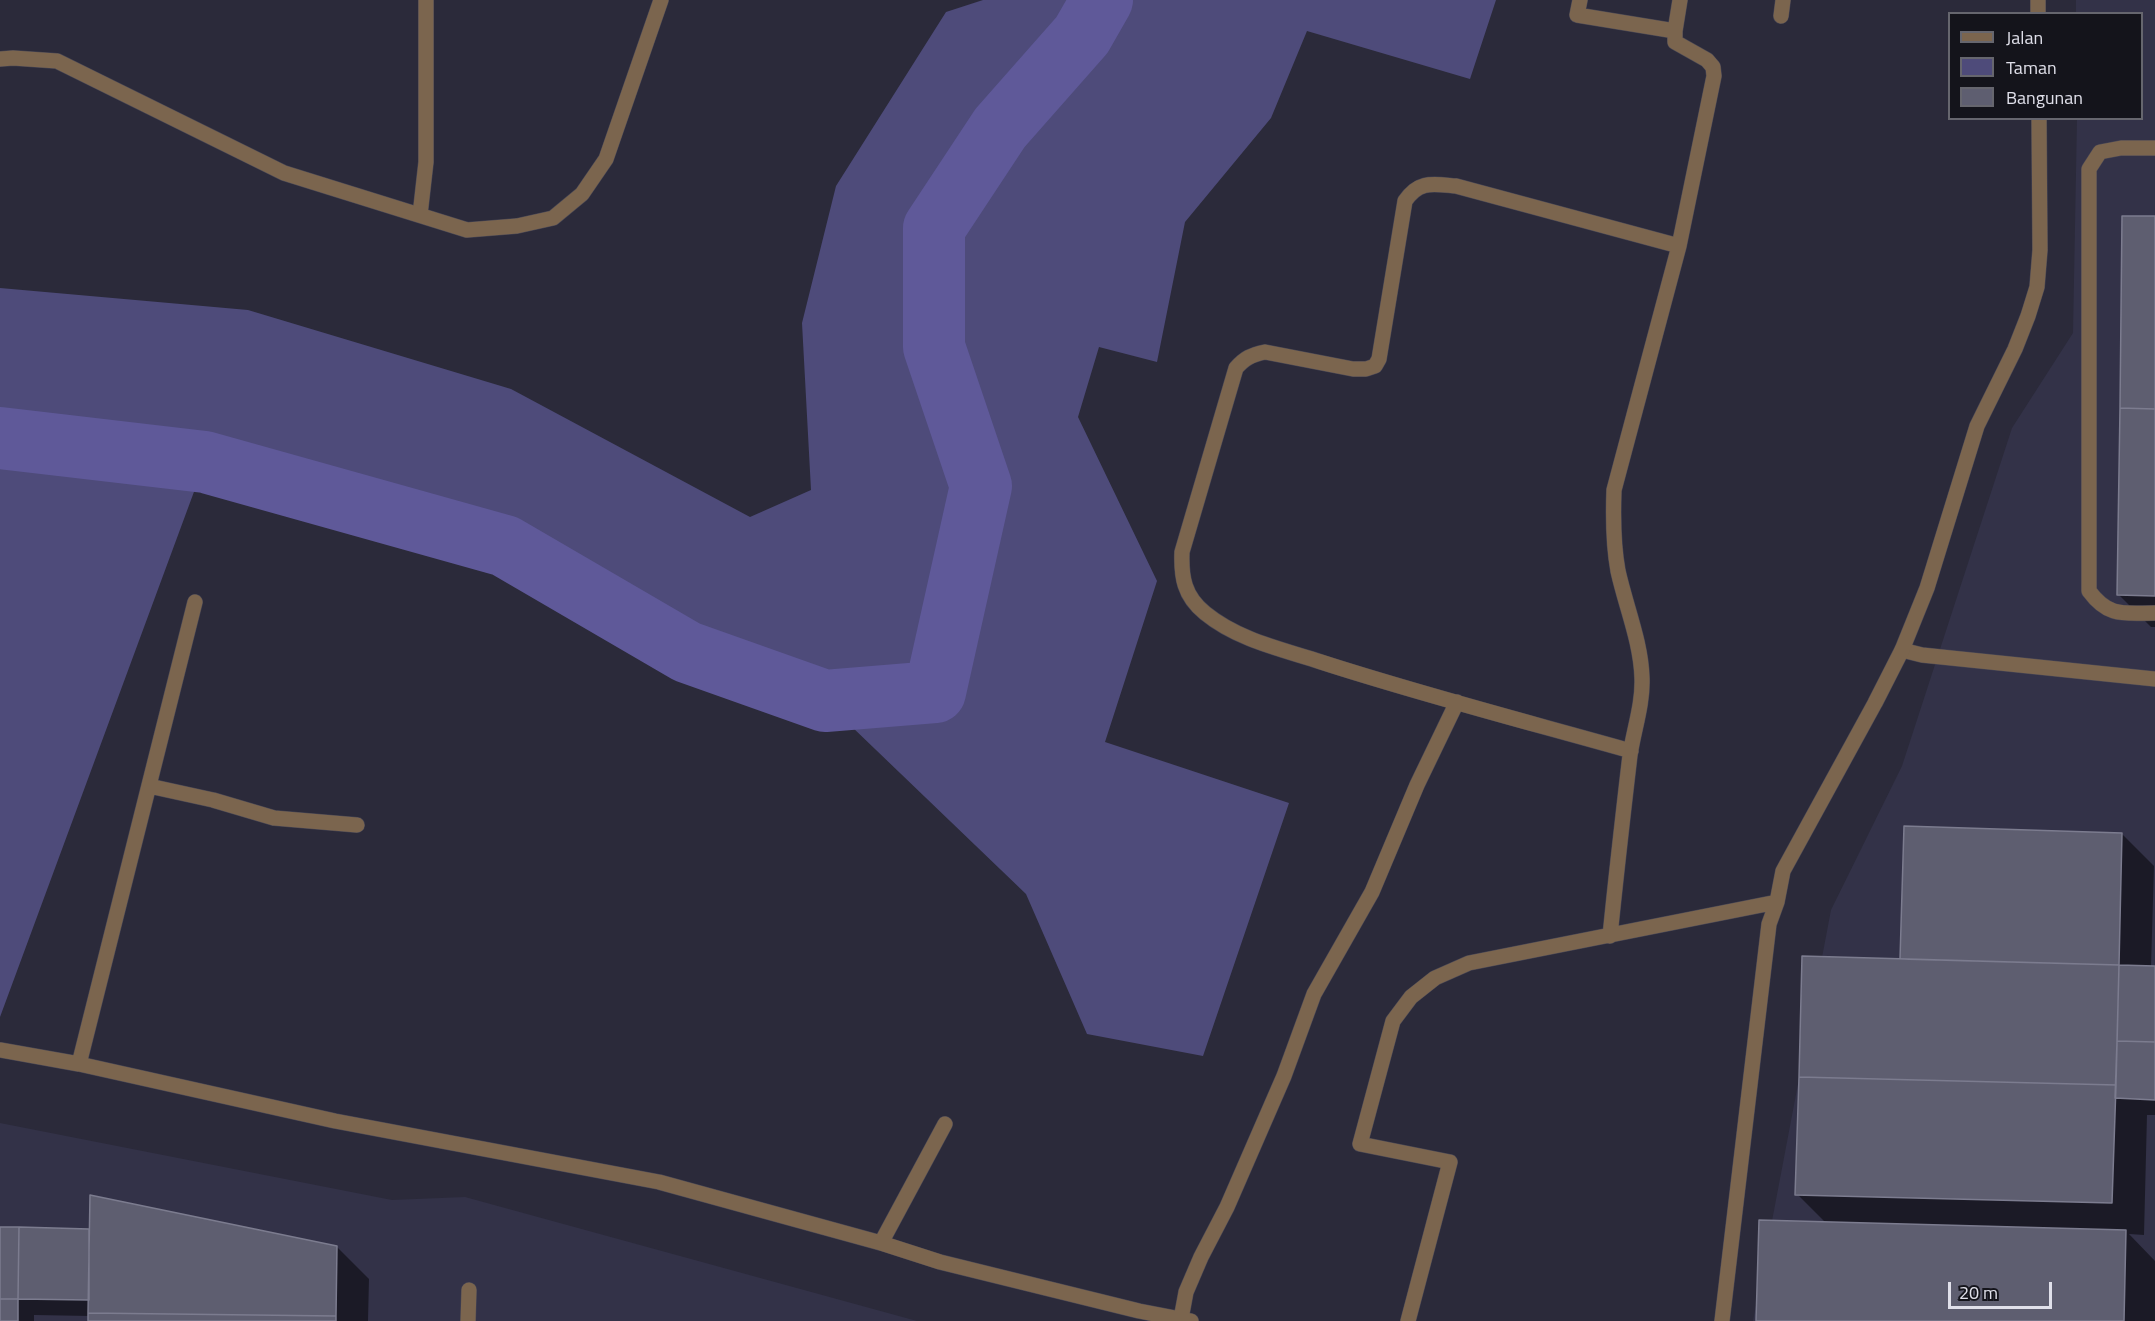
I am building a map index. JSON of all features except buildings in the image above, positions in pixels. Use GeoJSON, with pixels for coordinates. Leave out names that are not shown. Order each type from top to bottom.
{"type":"FeatureCollection","features":[{"type":"Feature","properties":{"kind":"street"},"geometry":{"type":"LineString","coordinates":[[420,215],[426,162],[426,0]]}},
{"type":"Feature","properties":{"kind":"street"},"geometry":{"type":"LineString","coordinates":[[0,59],[57,61],[284,173],[467,230],[517,226],[553,218],[582,194],[606,159],[661,0]]}},
{"type":"Feature","properties":{"kind":"street"},"geometry":{"type":"LineString","coordinates":[[1580,0],[1577,15],[1675,31]]}},
{"type":"Feature","properties":{"kind":"street"},"geometry":{"type":"LineString","coordinates":[[1610,936],[1631,750],[1641,701],[1642,678],[1638,650],[1618,570],[1612,523],[1614,490],[1680,246],[1714,76],[1713,66],[1707,60],[1676,42],[1675,31],[1680,0]]}},
{"type":"Feature","properties":{"kind":"street"},"geometry":{"type":"LineString","coordinates":[[1781,16],[1783,0]]}},
{"type":"Feature","properties":{"kind":"street"},"geometry":{"type":"LineString","coordinates":[[1722,1321],[1769,924],[1777,902],[1783,871],[1902,650],[1927,588],[1977,426],[2015,350],[2037,287],[2040,250],[2039,120]]}},
{"type":"Feature","properties":{"kind":"street"},"geometry":{"type":"LineString","coordinates":[[2155,148],[2121,148],[2100,152],[2089,169],[2089,591],[2098,603],[2116,613],[2155,613]]}},
{"type":"Feature","properties":{"kind":"street"},"geometry":{"type":"LineString","coordinates":[[1631,750],[1350,671],[1248,638],[1221,624],[1203,611],[1188,593],[1181,574],[1182,552],[1236,368],[1251,355],[1265,352],[1353,369],[1375,366],[1379,359],[1406,201],[1412,190],[1423,185],[1456,186],[1680,246]]}},
{"type":"Feature","properties":{"kind":"street"},"geometry":{"type":"LineString","coordinates":[[79,1064],[195,602]]}},
{"type":"Feature","properties":{"kind":"street"},"geometry":{"type":"LineString","coordinates":[[1902,650],[1922,655],[2155,680]]}},
{"type":"Feature","properties":{"kind":"street"},"geometry":{"type":"LineString","coordinates":[[0,1050],[79,1064],[335,1121],[659,1182],[881,1243],[940,1262],[1139,1311],[1186,1320],[1189,1283],[1227,1207],[1284,1076],[1314,994],[1372,892],[1457,702]]}},
{"type":"Feature","properties":{"kind":"street"},"geometry":{"type":"LineString","coordinates":[[149,786],[213,800],[273,818],[357,825]]}},
{"type":"Feature","properties":{"kind":"street"},"geometry":{"type":"LineString","coordinates":[[1408,1321],[1450,1162],[1360,1144],[1393,1022],[1411,997],[1435,978],[1469,963],[1777,902]]}},
{"type":"Feature","properties":{"kind":"street"},"geometry":{"type":"LineString","coordinates":[[881,1243],[945,1124]]}},
{"type":"Feature","properties":{"kind":"street"},"geometry":{"type":"LineString","coordinates":[[468,1321],[469,1290]]}},
{"type":"Feature","properties":{"kind":"shaded area"},"geometry":{"type":"Polygon","coordinates":[[[2076,0],[2155,0],[2155,1321],[1753,1321],[1831,910],[1902,766],[2012,428],[2073,333],[2077,120],[2143,120],[2143,12],[2076,12],[2076,0]]]}},
{"type":"Feature","properties":{"kind":"shaded area"},"geometry":{"type":"Polygon","coordinates":[[[0,1123],[392,1200],[465,1197],[917,1321],[0,1321],[0,1123]]]}},
{"type":"Feature","properties":{"kind":"green space"},"geometry":{"type":"Polygon","coordinates":[[[983,0],[1496,0],[1470,79],[1307,31],[1271,118],[1185,222],[1157,362],[1099,347],[1078,417],[1157,581],[1105,742],[1289,803],[1203,1056],[1087,1034],[1026,894],[825,701],[682,649],[505,546],[205,462],[0,1017],[0,288],[248,310],[511,389],[750,517],[811,490],[802,323],[836,186],[946,12],[983,0]]]}},
{"type":"Feature","properties":{"kind":"waterway"},"geometry":{"type":"LineString","coordinates":[[0,438],[205,462],[505,546],[687,652],[825,701],[935,692],[981,486],[934,347],[934,228],[1000,128],[1082,35],[1102,0]]}}]}
